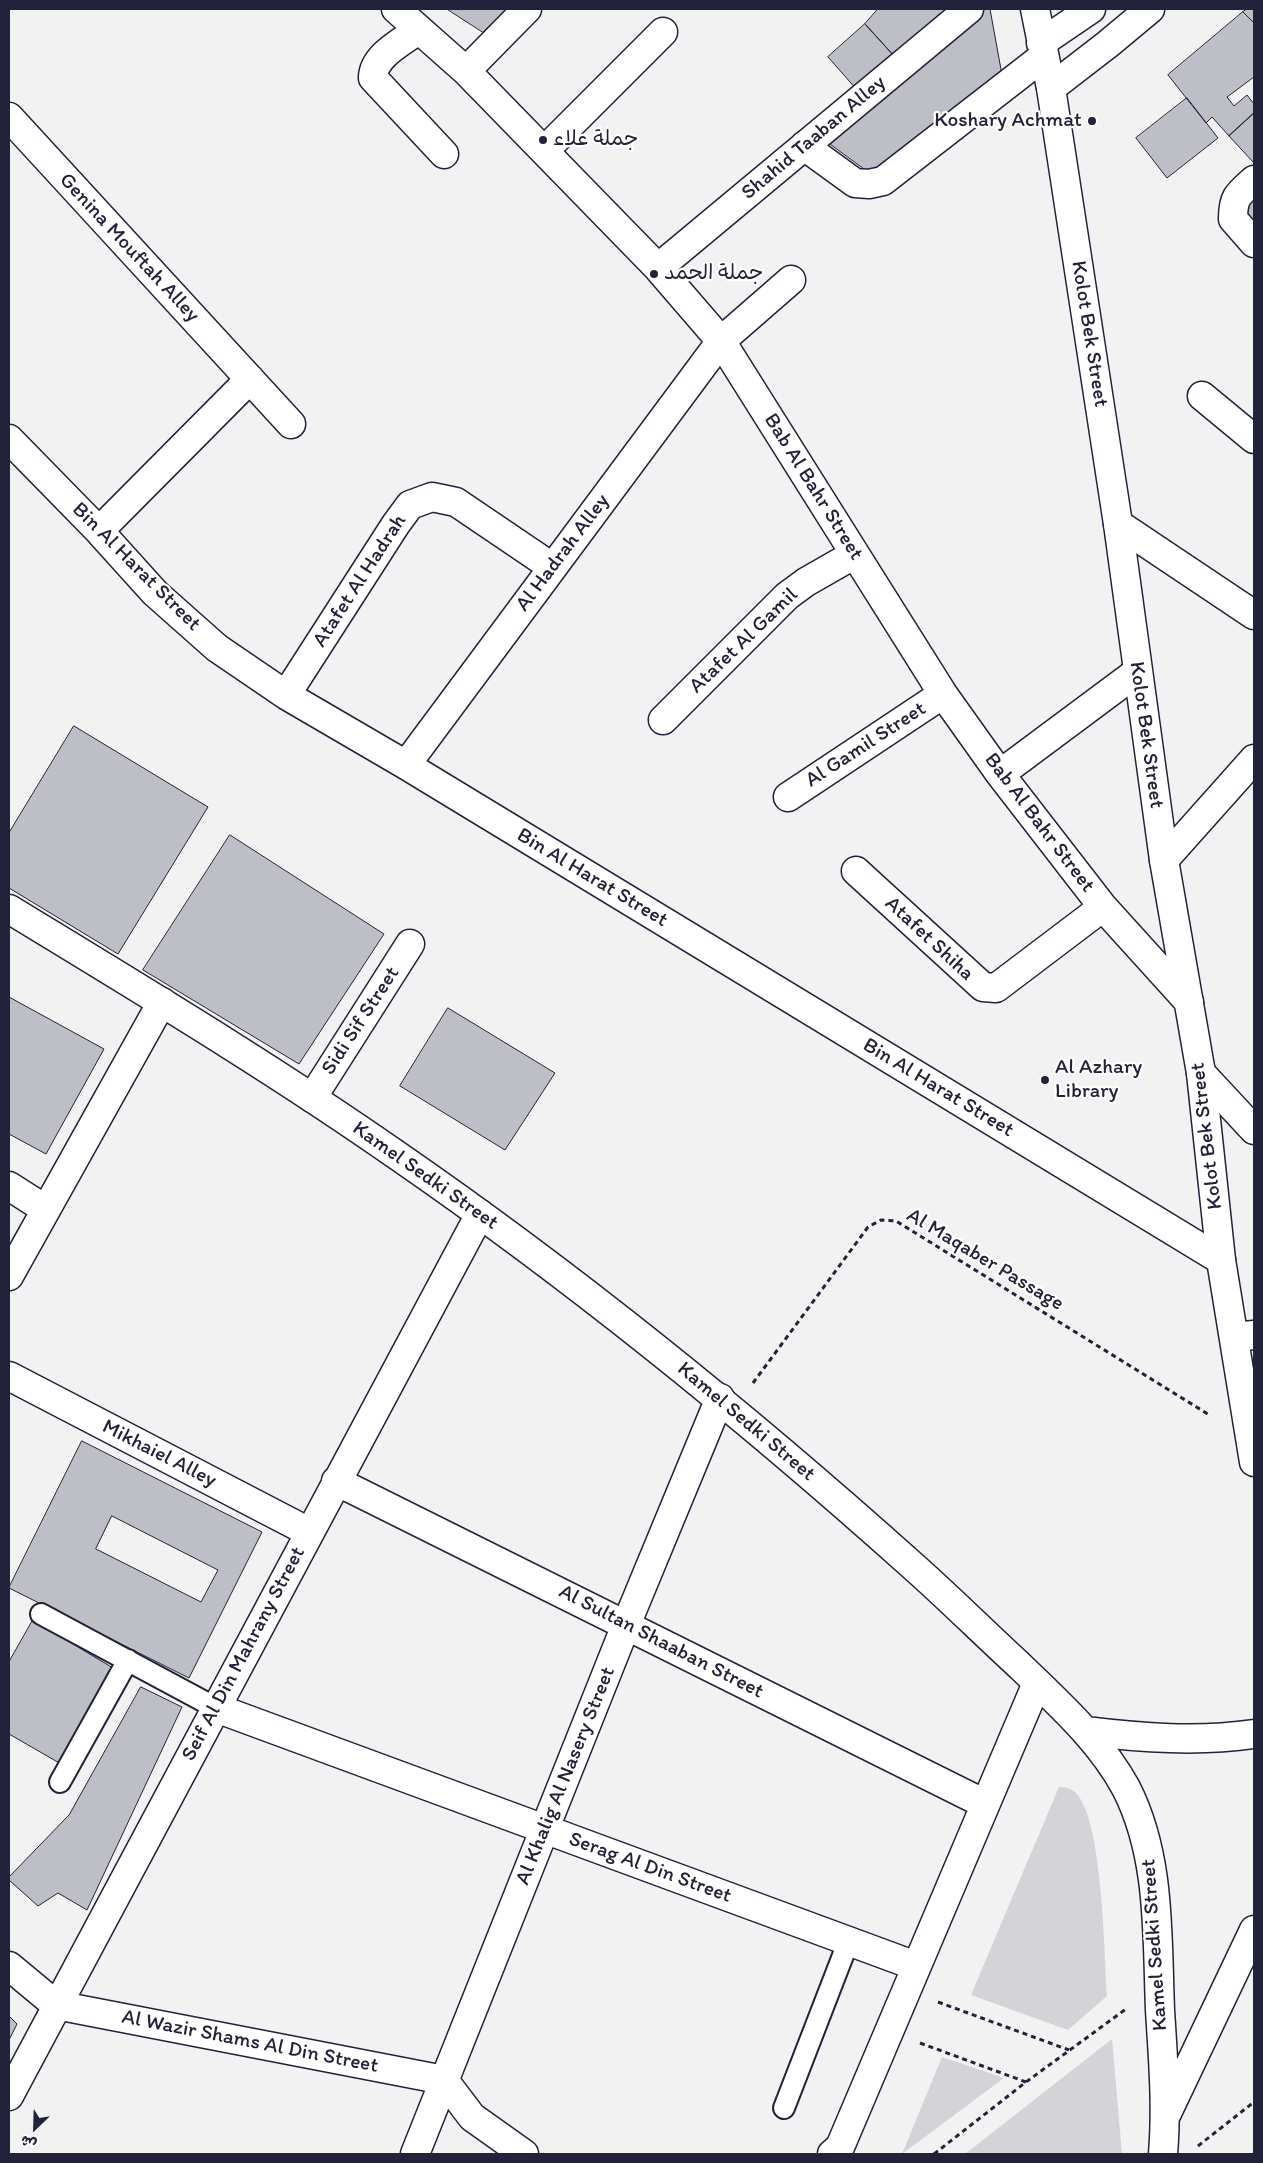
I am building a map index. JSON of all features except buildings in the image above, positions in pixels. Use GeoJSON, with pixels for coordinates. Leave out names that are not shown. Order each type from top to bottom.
{"type":"FeatureCollection","features":[{"type":"Feature","properties":{"kind":"street","name":"Bab Al Bahr Street"},"geometry":{"type":"LineString","coordinates":[[396,9],[466,72],[544,151],[658,268],[721,341],[943,694],[1000,774],[1103,907],[1189,1002]]}},
{"type":"Feature","properties":{"kind":"street"},"geometry":{"type":"LineString","coordinates":[[466,72],[527,9]]}},
{"type":"Feature","properties":{"kind":"street","name":"Shahid Taaban Alley"},"geometry":{"type":"LineString","coordinates":[[658,268],[969,9]]}},
{"type":"Feature","properties":{"kind":"street","name":"Kolot Bek Street"},"geometry":{"type":"LineString","coordinates":[[1035,9],[1051,88],[1118,524],[1164,860],[1201,1073],[1221,1260],[1244,1336],[1253,1452]]}},
{"type":"Feature","properties":{"kind":"street"},"geometry":{"type":"LineString","coordinates":[[804,146],[855,183],[869,184],[883,180],[1091,9]]}},
{"type":"Feature","properties":{"kind":"street"},"geometry":{"type":"LineString","coordinates":[[1051,88],[1150,9]]}},
{"type":"Feature","properties":{"kind":"street"},"geometry":{"type":"LineString","coordinates":[[418,30],[379,60],[373,68],[373,78],[444,154]]}},
{"type":"Feature","properties":{"kind":"street"},"geometry":{"type":"LineString","coordinates":[[544,151],[663,32]]}},
{"type":"Feature","properties":{"kind":"street","name":"Genina Mouftah Alley"},"geometry":{"type":"LineString","coordinates":[[9,117],[291,424]]}},
{"type":"Feature","properties":{"kind":"street"},"geometry":{"type":"LineString","coordinates":[[1254,180],[1240,192],[1233,202],[1233,219],[1254,243]]}},
{"type":"Feature","properties":{"kind":"street","name":"Al Hadrah Alley"},"geometry":{"type":"LineString","coordinates":[[406,765],[721,341],[791,280]]}},
{"type":"Feature","properties":{"kind":"street"},"geometry":{"type":"LineString","coordinates":[[99,531],[250,379]]}},
{"type":"Feature","properties":{"kind":"street"},"geometry":{"type":"LineString","coordinates":[[1202,396],[1254,439]]}},
{"type":"Feature","properties":{"kind":"street","name":"Bin Al Harat Street"},"geometry":{"type":"LineString","coordinates":[[9,439],[162,599],[217,648],[286,695],[406,765],[1221,1260]]}},
{"type":"Feature","properties":{"kind":"street","name":"Atafet Al Hadrah"},"geometry":{"type":"LineString","coordinates":[[286,695],[410,505],[432,497],[456,502],[552,567]]}},
{"type":"Feature","properties":{"kind":"street"},"geometry":{"type":"LineString","coordinates":[[1118,524],[1254,615]]}},
{"type":"Feature","properties":{"kind":"street","name":"Atafet Al Gamil"},"geometry":{"type":"LineString","coordinates":[[663,720],[787,596],[806,582],[855,554]]}},
{"type":"Feature","properties":{"kind":"street"},"geometry":{"type":"LineString","coordinates":[[1000,774],[1137,672]]}},
{"type":"Feature","properties":{"kind":"street","name":"Al Gamil Street"},"geometry":{"type":"LineString","coordinates":[[788,797],[943,694]]}},
{"type":"Feature","properties":{"kind":"street"},"geometry":{"type":"LineString","coordinates":[[1164,860],[1254,760]]}},
{"type":"Feature","properties":{"kind":"street","name":"Atafet Shiha"},"geometry":{"type":"LineString","coordinates":[[856,871],[983,988],[996,988],[1103,907]]}},
{"type":"Feature","properties":{"kind":"street","name":"Kamel Sedki Street"},"geometry":{"type":"LineString","coordinates":[[9,909],[162,1002],[312,1098],[480,1214],[601,1304],[726,1404],[837,1498],[1037,1683],[1085,1731],[1108,1759],[1126,1789],[1140,1822],[1150,1856],[1154,1890],[1165,2117],[1163,2154]]}},
{"type":"Feature","properties":{"kind":"street","name":"Sidi Sif Street"},"geometry":{"type":"LineString","coordinates":[[312,1098],[410,944]]}},
{"type":"Feature","properties":{"kind":"street"},"geometry":{"type":"LineString","coordinates":[[9,1276],[162,1002]]}},
{"type":"Feature","properties":{"kind":"street"},"geometry":{"type":"LineString","coordinates":[[1201,1073],[1254,1130]]}},
{"type":"Feature","properties":{"kind":"street"},"geometry":{"type":"LineString","coordinates":[[9,1186],[46,1209]]}},
{"type":"Feature","properties":{"kind":"street","name":"Seif Al Din Mahrany Street"},"geometry":{"type":"LineString","coordinates":[[9,2096],[480,1214]]}},
{"type":"Feature","properties":{"kind":"street","name":"Mikhaiel Alley"},"geometry":{"type":"LineString","coordinates":[[9,1376],[309,1532]]}},
{"type":"Feature","properties":{"kind":"street","name":"Al Khalig Al Nasery Street"},"geometry":{"type":"LineString","coordinates":[[415,2154],[626,1625],[726,1404]]}},
{"type":"Feature","properties":{"kind":"street","name":"Al Sultan Shaaban Street"},"geometry":{"type":"LineString","coordinates":[[336,1481],[985,1804]]}},
{"type":"Feature","properties":{"kind":"street"},"geometry":{"type":"LineString","coordinates":[[832,2154],[840,2147],[1037,1683]]}},
{"type":"Feature","properties":{"kind":"street","name":"Serag Al Din Street"},"geometry":{"type":"LineString","coordinates":[[216,1708],[544,1830],[849,1940],[911,1978]]}},
{"type":"Feature","properties":{"kind":"street"},"geometry":{"type":"LineString","coordinates":[[1085,1731],[1136,1737],[1187,1739],[1254,1734]]}},
{"type":"Feature","properties":{"kind":"street"},"geometry":{"type":"LineString","coordinates":[[1165,2117],[1254,1930]]}},
{"type":"Feature","properties":{"kind":"street"},"geometry":{"type":"LineString","coordinates":[[9,1966],[56,2005]]}},
{"type":"Feature","properties":{"kind":"street","name":"Al Wazir Shams Al Din Street"},"geometry":{"type":"LineString","coordinates":[[56,2005],[444,2080]]}},
{"type":"Feature","properties":{"kind":"street"},"geometry":{"type":"LineString","coordinates":[[444,2080],[472,2117],[524,2154]]}},
{"type":"Feature","properties":{"kind":"lane"},"geometry":{"type":"LineString","coordinates":[[42,1614],[216,1708]]}},
{"type":"Feature","properties":{"kind":"lane"},"geometry":{"type":"LineString","coordinates":[[60,1782],[128,1660]]}},
{"type":"Feature","properties":{"kind":"lane"},"geometry":{"type":"LineString","coordinates":[[784,2108],[849,1940]]}},
{"type":"Feature","properties":{"kind":"path","name":"Al Maqaber Passage"},"geometry":{"type":"LineString","coordinates":[[726,1404],[868,1227],[881,1220],[896,1221],[1253,1452]]}},
{"type":"Feature","properties":{"kind":"path"},"geometry":{"type":"LineString","coordinates":[[911,1978],[1069,2050]]}},
{"type":"Feature","properties":{"kind":"path"},"geometry":{"type":"LineString","coordinates":[[934,2154],[1026,2082],[1159,1986]]}},
{"type":"Feature","properties":{"kind":"path"},"geometry":{"type":"LineString","coordinates":[[889,2031],[1026,2082]]}},
{"type":"Feature","properties":{"kind":"path"},"geometry":{"type":"LineString","coordinates":[[1195,2148],[1254,2102]]}},
{"type":"Feature","properties":{"kind":"shaded area"},"geometry":{"type":"Polygon","coordinates":[[[1059,1787],[1068,1788],[1076,1793],[1085,1808],[1092,1831],[1097,1858],[1103,1921],[1107,1996],[1068,2030],[971,1995],[1059,1787]]]}},
{"type":"Feature","properties":{"kind":"shaded area"},"geometry":{"type":"Polygon","coordinates":[[[1112,2039],[1122,2154],[965,2154],[1112,2039]]]}},
{"type":"Feature","properties":{"kind":"shaded area"},"geometry":{"type":"Polygon","coordinates":[[[942,2057],[1004,2078],[902,2154],[942,2057]]]}},
{"type":"Feature","properties":{"kind":"place","name":"Koshary Achmat"},"geometry":{"type":"Point","coordinates":[1092,121]}},
{"type":"Feature","properties":{"kind":"place","name":"جملة علاء"},"geometry":{"type":"Point","coordinates":[543,140]}},
{"type":"Feature","properties":{"kind":"place","name":"جملة الحمد"},"geometry":{"type":"Point","coordinates":[654,274]}},
{"type":"Feature","properties":{"kind":"place","name":"Al Azhary Library"},"geometry":{"type":"Point","coordinates":[1045,1080]}}]}
